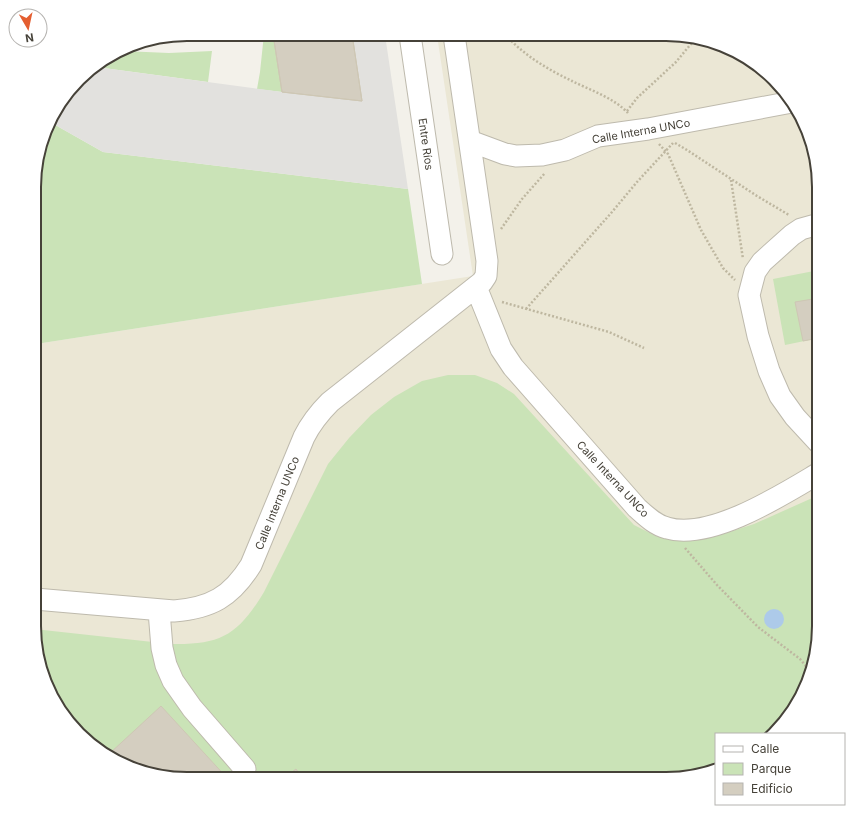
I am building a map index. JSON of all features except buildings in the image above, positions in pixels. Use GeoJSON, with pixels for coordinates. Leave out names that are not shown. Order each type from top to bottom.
{"type":"FeatureCollection","features":[{"type":"Feature","properties":{"kind":"street","name":"Entre Ríos"},"geometry":{"type":"LineString","coordinates":[[411,41],[442,254]]}},
{"type":"Feature","properties":{"kind":"street","name":"Calle Interna UNCo"},"geometry":{"type":"LineString","coordinates":[[41,600],[159,611],[189,610],[217,601],[231,591],[243,579],[252,566],[304,437],[320,412],[330,402],[476,287],[486,276],[487,261],[455,41]]}},
{"type":"Feature","properties":{"kind":"street","name":"Calle Interna UNCo"},"geometry":{"type":"LineString","coordinates":[[470,141],[492,150],[516,156],[542,155],[565,150],[592,138],[607,134],[648,130],[785,103]]}},
{"type":"Feature","properties":{"kind":"street"},"geometry":{"type":"LineString","coordinates":[[812,226],[801,229],[792,235],[762,262],[755,272],[749,295],[758,336],[769,371],[780,396],[795,417],[812,435]]}},
{"type":"Feature","properties":{"kind":"street","name":"Calle Interna UNCo"},"geometry":{"type":"LineString","coordinates":[[476,287],[501,349],[517,372],[637,508],[655,523],[667,528],[680,530],[721,523],[768,503],[812,477]]}},
{"type":"Feature","properties":{"kind":"street"},"geometry":{"type":"LineString","coordinates":[[159,611],[162,648],[166,665],[173,681],[192,708],[245,769]]}},
{"type":"Feature","properties":{"kind":"path"},"geometry":{"type":"LineString","coordinates":[[511,41],[546,67],[572,81],[598,92],[627,111],[632,117],[642,121],[668,154],[701,230],[708,240],[716,258],[723,268],[749,295]]}},
{"type":"Feature","properties":{"kind":"path"},"geometry":{"type":"LineString","coordinates":[[607,134],[637,98],[676,62],[691,43]]}},
{"type":"Feature","properties":{"kind":"path"},"geometry":{"type":"LineString","coordinates":[[648,130],[687,150],[731,180],[788,214],[812,223]]}},
{"type":"Feature","properties":{"kind":"path"},"geometry":{"type":"LineString","coordinates":[[526,309],[637,182],[674,143]]}},
{"type":"Feature","properties":{"kind":"path"},"geometry":{"type":"LineString","coordinates":[[497,234],[522,198],[565,150]]}},
{"type":"Feature","properties":{"kind":"path"},"geometry":{"type":"LineString","coordinates":[[731,180],[743,264]]}},
{"type":"Feature","properties":{"kind":"path"},"geometry":{"type":"LineString","coordinates":[[501,301],[609,332],[644,348]]}},
{"type":"Feature","properties":{"kind":"path"},"geometry":{"type":"LineString","coordinates":[[667,528],[758,627],[800,659],[806,667]]}},
{"type":"Feature","properties":{"kind":"shaded area"},"geometry":{"type":"Polygon","coordinates":[[[353,41],[386,41],[408,189],[103,152],[55,125],[71,98],[91,77],[103,68],[282,92],[362,101],[353,41]]]}},
{"type":"Feature","properties":{"kind":"shaded area"},"geometry":{"type":"Polygon","coordinates":[[[438,41],[675,41],[704,46],[730,56],[762,77],[782,98],[801,131],[807,149],[812,178],[812,503],[797,519],[716,733],[715,733],[715,763],[704,767],[675,772],[432,772],[139,764],[123,757],[98,742],[77,722],[61,699],[52,682],[42,645],[41,343],[473,276],[438,41]]]}},
{"type":"Feature","properties":{"kind":"green space"},"geometry":{"type":"Polygon","coordinates":[[[263,41],[274,41],[282,92],[257,89],[263,41]]]}},
{"type":"Feature","properties":{"kind":"green space"},"geometry":{"type":"Polygon","coordinates":[[[133,51],[169,53],[212,51],[208,82],[103,68],[133,51]]]}},
{"type":"Feature","properties":{"kind":"green space"},"geometry":{"type":"Polygon","coordinates":[[[55,125],[103,152],[408,189],[422,284],[41,343],[41,178],[46,149],[52,131],[55,125]]]}},
{"type":"Feature","properties":{"kind":"green space"},"geometry":{"type":"Polygon","coordinates":[[[812,271],[812,339],[785,345],[773,279],[812,271]]]}},
{"type":"Feature","properties":{"kind":"green space"},"geometry":{"type":"Polygon","coordinates":[[[448,375],[475,375],[497,383],[514,394],[634,525],[658,537],[690,538],[723,534],[754,524],[812,498],[811,645],[801,682],[782,715],[776,722],[765,733],[715,733],[715,763],[704,767],[675,772],[178,772],[149,767],[131,761],[98,742],[91,736],[71,715],[52,682],[46,664],[42,645],[41,630],[171,644],[188,644],[216,639],[236,628],[255,607],[264,592],[328,464],[349,438],[371,415],[394,397],[422,381],[448,375]]]}},
{"type":"Feature","properties":{"kind":"water"},"geometry":{"type":"Polygon","coordinates":[[[774,609],[781,612],[784,619],[781,626],[774,629],[767,626],[764,619],[767,612],[774,609]]]}}]}
